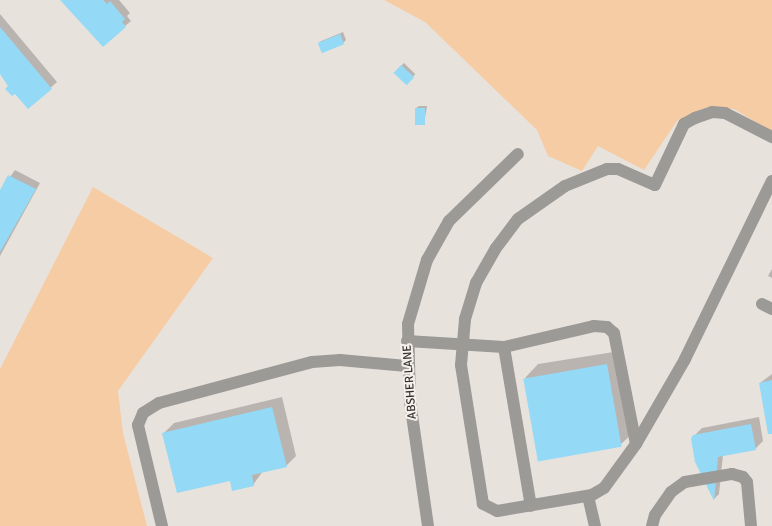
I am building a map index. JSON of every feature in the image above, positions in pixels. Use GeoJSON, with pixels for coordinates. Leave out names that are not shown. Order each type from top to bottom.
{"type":"FeatureCollection","features":[{"type":"Feature","properties":{"kind":"street"},"geometry":{"type":"LineString","coordinates":[[772,137],[725,113],[712,112],[684,124],[655,185],[618,169],[607,169],[565,186],[518,219],[496,248],[476,282],[465,319],[461,365],[483,504],[497,512],[588,496],[604,488],[636,444],[685,359],[772,181]]}},
{"type":"Feature","properties":{"kind":"street","name":"ABSHER LANE"},"geometry":{"type":"LineString","coordinates":[[428,526],[407,366],[408,324],[427,260],[449,221],[518,154]]}},
{"type":"Feature","properties":{"kind":"street"},"geometry":{"type":"LineString","coordinates":[[407,341],[504,346],[594,326],[607,327],[614,333],[636,444]]}},
{"type":"Feature","properties":{"kind":"street"},"geometry":{"type":"LineString","coordinates":[[504,346],[531,506]]}},
{"type":"Feature","properties":{"kind":"street"},"geometry":{"type":"LineString","coordinates":[[162,526],[138,425],[143,413],[159,403],[312,362],[340,360],[407,366]]}},
{"type":"Feature","properties":{"kind":"street"},"geometry":{"type":"LineString","coordinates":[[652,526],[655,515],[671,492],[685,482],[732,474],[743,477],[747,482],[751,526]]}},
{"type":"Feature","properties":{"kind":"street"},"geometry":{"type":"LineString","coordinates":[[588,496],[595,526]]}},
{"type":"Feature","properties":{"kind":"shaded area"},"geometry":{"type":"Polygon","coordinates":[[[384,0],[772,0],[772,132],[734,109],[708,107],[677,121],[644,170],[598,146],[582,171],[548,156],[537,130],[425,22],[384,0]]]}},
{"type":"Feature","properties":{"kind":"shaded area"},"geometry":{"type":"Polygon","coordinates":[[[93,187],[213,258],[118,391],[123,433],[147,526],[0,526],[0,369],[93,187]]]}},
{"type":"Feature","properties":{"kind":"building"},"geometry":{"type":"Polygon","coordinates":[[[60,0],[103,0],[107,4],[110,1],[125,19],[122,22],[126,27],[103,47],[60,0]]]}},
{"type":"Feature","properties":{"kind":"building"},"geometry":{"type":"Polygon","coordinates":[[[0,27],[52,89],[28,109],[15,94],[12,96],[5,89],[8,86],[0,74],[0,27]]]}},
{"type":"Feature","properties":{"kind":"building"},"geometry":{"type":"Polygon","coordinates":[[[340,34],[344,44],[322,53],[318,43],[340,34]]]}},
{"type":"Feature","properties":{"kind":"building"},"geometry":{"type":"Polygon","coordinates":[[[401,65],[414,77],[407,85],[393,73],[401,65]]]}},
{"type":"Feature","properties":{"kind":"building"},"geometry":{"type":"Polygon","coordinates":[[[415,108],[425,108],[425,125],[415,125],[415,108]]]}},
{"type":"Feature","properties":{"kind":"building"},"geometry":{"type":"Polygon","coordinates":[[[8,175],[36,189],[0,252],[0,190],[8,175]]]}},
{"type":"Feature","properties":{"kind":"building"},"geometry":{"type":"Polygon","coordinates":[[[607,364],[622,447],[538,461],[523,379],[607,364]]]}},
{"type":"Feature","properties":{"kind":"building"},"geometry":{"type":"Polygon","coordinates":[[[772,380],[772,434],[768,434],[759,383],[772,380]]]}},
{"type":"Feature","properties":{"kind":"building"},"geometry":{"type":"Polygon","coordinates":[[[272,407],[287,467],[252,475],[254,486],[232,491],[230,481],[177,493],[162,433],[272,407]]]}},
{"type":"Feature","properties":{"kind":"building"},"geometry":{"type":"Polygon","coordinates":[[[751,424],[756,450],[718,457],[714,501],[695,462],[691,439],[693,435],[751,424]]]}}]}
